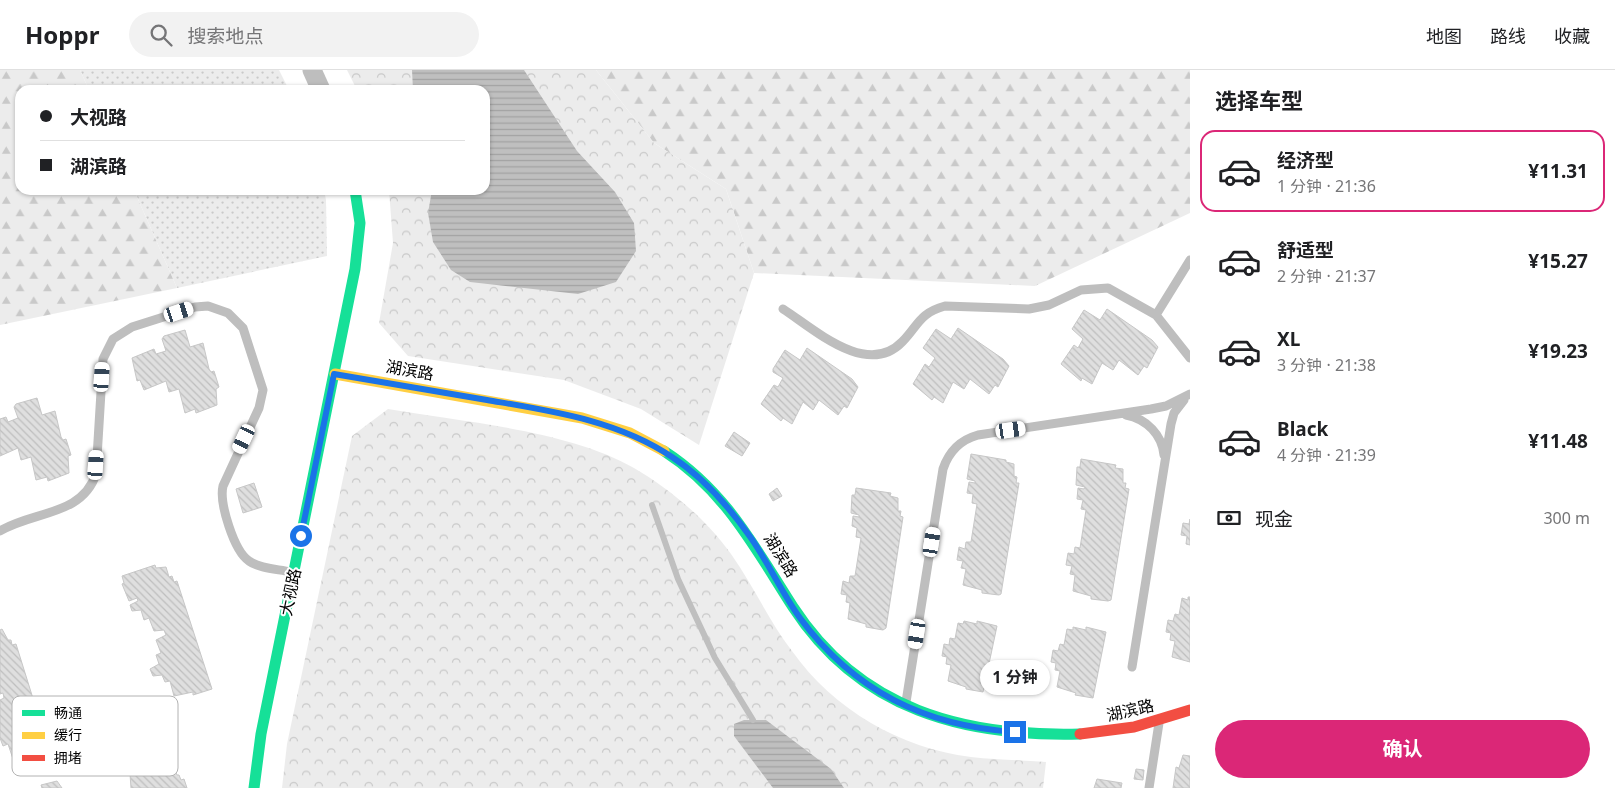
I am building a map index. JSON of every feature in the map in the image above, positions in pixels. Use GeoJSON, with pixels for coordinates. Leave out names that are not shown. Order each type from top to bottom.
{"type":"FeatureCollection","features":[{"type":"Feature","properties":{"kind":"street"},"geometry":{"type":"LineString","coordinates":[[312,70],[319,85]]}},
{"type":"Feature","properties":{"kind":"street","name":"大视路"},"geometry":{"type":"LineString","coordinates":[[254,788],[260,734],[355,270],[360,223],[356,195]]}},
{"type":"Feature","properties":{"kind":"street","name":"湖滨路"},"geometry":{"type":"LineString","coordinates":[[334,374],[549,410],[613,427],[641,439],[665,453],[703,483],[726,506],[751,538],[800,617],[823,646],[852,673],[883,695],[905,707],[949,722],[986,730],[1065,735],[1099,733],[1160,720],[1190,710]]}},
{"type":"Feature","properties":{"kind":"lane"},"geometry":{"type":"LineString","coordinates":[[1156,316],[1190,260]]}},
{"type":"Feature","properties":{"kind":"lane"},"geometry":{"type":"LineString","coordinates":[[783,309],[847,350],[866,356],[882,355],[894,349],[921,317],[935,309],[945,306],[1029,309],[1049,305],[1081,290],[1101,288],[1117,292],[1156,316],[1190,358]]}},
{"type":"Feature","properties":{"kind":"lane"},"geometry":{"type":"LineString","coordinates":[[0,531],[14,524],[77,502],[93,483],[96,474],[103,359],[113,339],[132,327],[195,307],[208,306],[228,313],[243,328],[262,390],[259,408],[222,486],[221,500],[237,547],[242,555],[256,564],[294,572]]}},
{"type":"Feature","properties":{"kind":"lane"},"geometry":{"type":"LineString","coordinates":[[905,707],[943,469],[948,456],[957,445],[978,435],[1166,406],[1190,394]]}},
{"type":"Feature","properties":{"kind":"lane"},"geometry":{"type":"LineString","coordinates":[[1132,668],[1174,413],[1190,394]]}},
{"type":"Feature","properties":{"kind":"lane"},"geometry":{"type":"LineString","coordinates":[[1119,414],[1140,419],[1153,430],[1163,448],[1165,463]]}},
{"type":"Feature","properties":{"kind":"lane"},"geometry":{"type":"LineString","coordinates":[[1149,788],[1160,720]]}},
{"type":"Feature","properties":{"kind":"green space"},"geometry":{"type":"Polygon","coordinates":[[[0,70],[80,70],[87,85],[15,85],[15,195],[136,195],[177,288],[0,325],[0,70]]]}},
{"type":"Feature","properties":{"kind":"green space"},"geometry":{"type":"Polygon","coordinates":[[[80,70],[279,70],[286,85],[87,85],[80,70]]]}},
{"type":"Feature","properties":{"kind":"green space"},"geometry":{"type":"Polygon","coordinates":[[[347,70],[596,70],[654,143],[726,189],[754,273],[699,445],[641,409],[564,380],[408,356],[379,323],[393,243],[389,195],[490,195],[490,85],[354,85],[347,70]]]}},
{"type":"Feature","properties":{"kind":"green space"},"geometry":{"type":"Polygon","coordinates":[[[596,70],[1190,70],[1190,213],[1035,286],[754,273],[726,189],[654,143],[596,70]]]}},
{"type":"Feature","properties":{"kind":"green space"},"geometry":{"type":"Polygon","coordinates":[[[136,195],[325,195],[327,256],[177,288],[136,195]]]}},
{"type":"Feature","properties":{"kind":"green space"},"geometry":{"type":"Polygon","coordinates":[[[388,409],[481,423],[547,436],[608,455],[648,476],[674,495],[711,529],[739,566],[792,651],[809,672],[848,708],[894,735],[919,745],[971,757],[1046,762],[1043,788],[282,788],[287,744],[352,436],[388,409]]]}},
{"type":"Feature","properties":{"kind":"shaded area"},"geometry":{"type":"Polygon","coordinates":[[[412,70],[524,70],[577,151],[615,192],[634,223],[636,251],[616,282],[578,294],[470,282],[451,270],[433,242],[428,213],[431,195],[490,195],[490,85],[413,85],[412,70]]]}},
{"type":"Feature","properties":{"kind":"shaded area"},"geometry":{"type":"Polygon","coordinates":[[[744,720],[766,720],[831,769],[844,788],[773,788],[734,736],[734,724],[744,720]]]}},
{"type":"Feature","properties":{"kind":"building"},"geometry":{"type":"Polygon","coordinates":[[[1107,309],[1152,340],[1158,347],[1147,368],[1144,366],[1138,375],[1119,360],[1113,370],[1102,363],[1092,384],[1082,378],[1081,381],[1061,364],[1074,345],[1078,348],[1083,339],[1072,329],[1084,310],[1100,320],[1107,309]]]}},
{"type":"Feature","properties":{"kind":"building"},"geometry":{"type":"Polygon","coordinates":[[[958,328],[1003,359],[1009,366],[998,387],[995,385],[989,394],[970,379],[964,389],[953,382],[943,403],[934,397],[932,400],[913,384],[925,364],[929,367],[935,358],[923,348],[936,329],[951,339],[958,328]]]}},
{"type":"Feature","properties":{"kind":"building"},"geometry":{"type":"Polygon","coordinates":[[[185,330],[190,347],[203,343],[209,369],[211,372],[214,371],[219,387],[216,389],[217,405],[196,413],[195,409],[185,413],[179,389],[169,392],[166,381],[144,390],[140,380],[137,381],[132,358],[154,349],[156,354],[166,351],[162,339],[164,336],[185,330]]]}},
{"type":"Feature","properties":{"kind":"building"},"geometry":{"type":"Polygon","coordinates":[[[807,348],[852,379],[858,387],[847,408],[844,406],[838,415],[819,400],[813,410],[803,402],[792,424],[783,418],[781,421],[761,404],[774,385],[778,387],[783,378],[773,372],[773,369],[785,350],[800,360],[807,348]]]}},
{"type":"Feature","properties":{"kind":"building"},"geometry":{"type":"Polygon","coordinates":[[[37,398],[42,415],[55,411],[61,437],[63,440],[66,439],[71,455],[68,456],[69,473],[48,481],[47,477],[36,480],[31,457],[21,460],[18,448],[0,456],[0,419],[6,417],[8,422],[18,418],[14,407],[16,404],[37,398]]]}},
{"type":"Feature","properties":{"kind":"building"},"geometry":{"type":"Polygon","coordinates":[[[734,432],[750,443],[742,456],[725,446],[734,432]]]}},
{"type":"Feature","properties":{"kind":"building"},"geometry":{"type":"Polygon","coordinates":[[[971,454],[1006,460],[1006,462],[1014,464],[1014,476],[1017,477],[1016,483],[1019,483],[1001,594],[999,595],[982,593],[982,590],[963,585],[966,569],[961,568],[963,561],[957,560],[959,547],[965,549],[966,542],[971,542],[977,504],[972,503],[973,494],[967,493],[969,482],[975,483],[975,481],[967,479],[971,454]]]}},
{"type":"Feature","properties":{"kind":"building"},"geometry":{"type":"Polygon","coordinates":[[[1081,459],[1116,465],[1115,468],[1123,469],[1123,483],[1126,483],[1125,488],[1129,489],[1111,600],[1108,601],[1091,599],[1091,596],[1073,591],[1075,575],[1070,574],[1072,566],[1066,565],[1068,553],[1074,554],[1075,547],[1080,548],[1086,510],[1081,509],[1083,500],[1077,499],[1078,488],[1084,489],[1085,487],[1076,485],[1077,467],[1080,467],[1081,459]]]}},
{"type":"Feature","properties":{"kind":"building"},"geometry":{"type":"Polygon","coordinates":[[[254,483],[262,507],[243,513],[236,489],[254,483]]]}},
{"type":"Feature","properties":{"kind":"building"},"geometry":{"type":"Polygon","coordinates":[[[777,488],[782,496],[773,501],[769,494],[777,488]]]}},
{"type":"Feature","properties":{"kind":"building"},"geometry":{"type":"Polygon","coordinates":[[[856,488],[891,493],[890,496],[898,498],[898,511],[901,511],[900,516],[903,517],[886,628],[883,630],[866,627],[866,624],[848,619],[850,603],[846,602],[847,595],[841,594],[843,581],[849,583],[850,576],[855,576],[861,538],[856,537],[857,528],[852,526],[853,516],[859,517],[859,515],[851,513],[852,495],[855,495],[856,488]]]}},
{"type":"Feature","properties":{"kind":"building"},"geometry":{"type":"Polygon","coordinates":[[[1190,519],[1190,545],[1186,544],[1187,536],[1181,535],[1183,523],[1189,524],[1190,519]]]}},
{"type":"Feature","properties":{"kind":"building"},"geometry":{"type":"Polygon","coordinates":[[[155,565],[156,568],[166,567],[169,577],[172,576],[174,582],[177,581],[212,689],[193,695],[193,692],[174,696],[170,681],[165,682],[162,675],[153,676],[150,669],[159,664],[156,655],[161,653],[156,640],[166,635],[164,630],[154,631],[149,618],[144,620],[141,610],[132,611],[130,605],[138,601],[137,598],[129,601],[122,584],[124,583],[122,576],[155,565]]]}},
{"type":"Feature","properties":{"kind":"building"},"geometry":{"type":"Polygon","coordinates":[[[1188,597],[1190,597],[1190,662],[1172,657],[1175,641],[1170,640],[1171,633],[1166,632],[1168,620],[1173,621],[1175,614],[1179,615],[1182,598],[1188,600],[1188,597]]]}},
{"type":"Feature","properties":{"kind":"building"},"geometry":{"type":"Polygon","coordinates":[[[964,621],[977,624],[977,621],[997,626],[983,692],[966,689],[966,687],[948,681],[951,665],[946,664],[947,657],[942,656],[944,644],[949,645],[950,638],[955,639],[958,623],[963,624],[964,621]]]}},
{"type":"Feature","properties":{"kind":"building"},"geometry":{"type":"Polygon","coordinates":[[[1073,627],[1086,630],[1086,627],[1106,632],[1093,698],[1075,695],[1076,693],[1057,687],[1060,671],[1055,670],[1056,663],[1051,662],[1053,650],[1058,651],[1060,644],[1064,645],[1067,629],[1073,630],[1073,627]]]}},
{"type":"Feature","properties":{"kind":"building"},"geometry":{"type":"Polygon","coordinates":[[[2,629],[8,640],[11,640],[12,645],[16,644],[32,696],[12,696],[12,756],[8,744],[3,746],[0,738],[0,700],[4,698],[3,693],[0,694],[0,630],[2,629]]]}},
{"type":"Feature","properties":{"kind":"building"},"geometry":{"type":"Polygon","coordinates":[[[1183,755],[1190,756],[1190,788],[1173,788],[1176,767],[1179,768],[1183,755]]]}},
{"type":"Feature","properties":{"kind":"building"},"geometry":{"type":"Polygon","coordinates":[[[1136,769],[1144,770],[1143,780],[1134,779],[1136,769]]]}},
{"type":"Feature","properties":{"kind":"building"},"geometry":{"type":"Polygon","coordinates":[[[179,775],[181,780],[184,779],[187,788],[131,788],[130,776],[179,775]]]}},
{"type":"Feature","properties":{"kind":"building"},"geometry":{"type":"Polygon","coordinates":[[[1097,779],[1122,783],[1121,788],[1094,788],[1097,779]]]}},
{"type":"Feature","properties":{"kind":"building"},"geometry":{"type":"Polygon","coordinates":[[[57,781],[62,788],[42,788],[41,785],[57,781]]]}},
{"type":"Feature","properties":{"kind":"waterway"},"geometry":{"type":"LineString","coordinates":[[652,505],[678,579],[715,658],[753,720]]}},
{"type":"Feature","properties":{"kind":"traffic: fast"},"geometry":{"type":"LineString","coordinates":[[254,788],[261,734],[355,269],[360,223],[356,195]]}},
{"type":"Feature","properties":{"kind":"traffic: fast"},"geometry":{"type":"LineString","coordinates":[[664,451],[686,467],[722,502],[752,542],[793,607],[820,642],[850,671],[883,693],[918,710],[956,722],[996,730],[1037,734],[1080,734]]}},
{"type":"Feature","properties":{"kind":"traffic: slow"},"geometry":{"type":"LineString","coordinates":[[335,374],[582,418],[630,433],[664,451]]}},
{"type":"Feature","properties":{"kind":"traffic: jam"},"geometry":{"type":"LineString","coordinates":[[1080,734],[1134,727],[1190,710]]}},
{"type":"Feature","properties":{"kind":"route"},"geometry":{"type":"LineString","coordinates":[[301,536],[334,374],[549,410],[613,427],[641,439],[673,458],[703,483],[726,506],[751,538],[800,617],[823,646],[852,673],[883,695],[914,711],[949,722],[986,730],[1015,732]]}}]}
